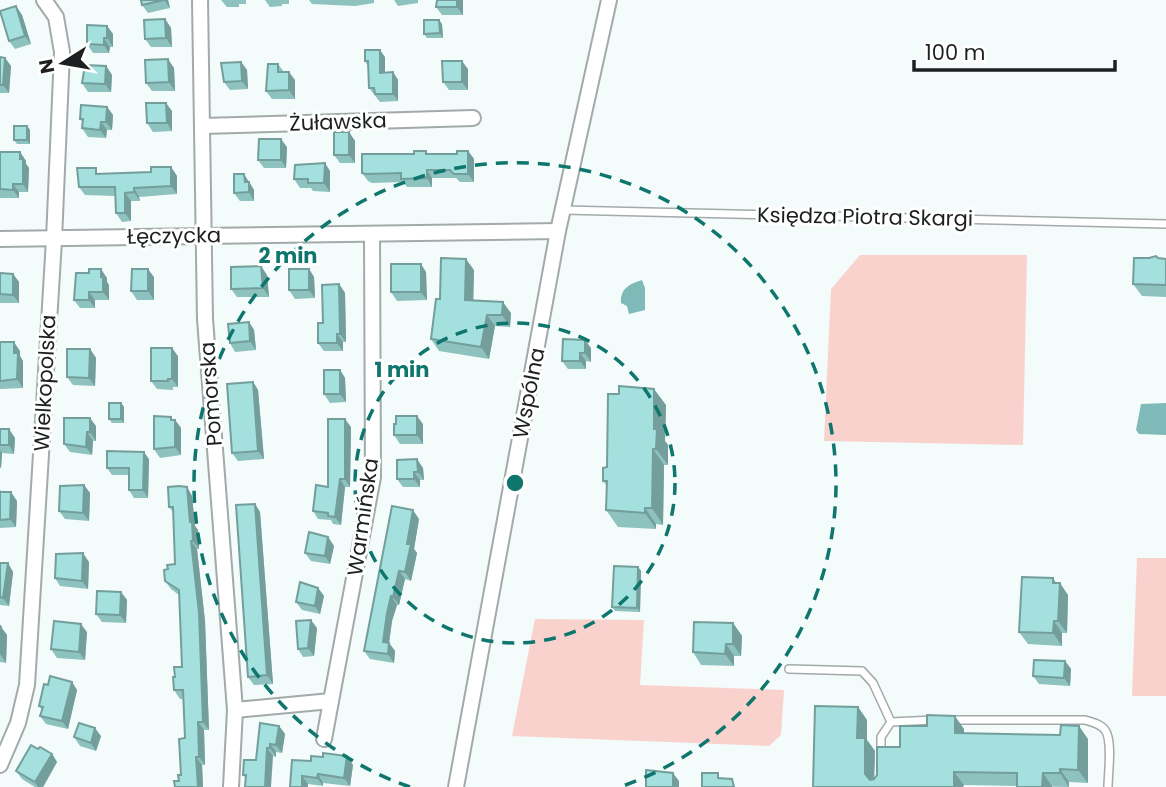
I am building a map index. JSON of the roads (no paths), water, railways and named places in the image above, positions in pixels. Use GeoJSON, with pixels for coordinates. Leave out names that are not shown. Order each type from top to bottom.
{"type":"FeatureCollection","features":[{"type":"Feature","properties":{"kind":"street","name":"Wielkopolska"},"geometry":{"type":"LineString","coordinates":[[0,765],[18,723],[27,685],[54,240],[62,52],[56,17],[44,0]]}},
{"type":"Feature","properties":{"kind":"street","name":"Pomorska"},"geometry":{"type":"LineString","coordinates":[[200,0],[205,319],[235,710],[231,787]]}},
{"type":"Feature","properties":{"kind":"street","name":"Wspólna"},"geometry":{"type":"LineString","coordinates":[[456,787],[558,231],[609,0]]}},
{"type":"Feature","properties":{"kind":"street","name":"Żuławska"},"geometry":{"type":"LineString","coordinates":[[202,126],[473,118]]}},
{"type":"Feature","properties":{"kind":"street","name":"Łęczycka"},"geometry":{"type":"LineString","coordinates":[[0,239],[558,231]]}},
{"type":"Feature","properties":{"kind":"street","name":"Warmińska"},"geometry":{"type":"LineString","coordinates":[[324,739],[373,477],[372,234]]}},
{"type":"Feature","properties":{"kind":"street"},"geometry":{"type":"LineString","coordinates":[[235,710],[331,701]]}},
{"type":"Feature","properties":{"kind":"lane","name":"Księdza Piotra Skargi"},"geometry":{"type":"LineString","coordinates":[[563,210],[1166,224]]}},
{"type":"Feature","properties":{"kind":"lane"},"geometry":{"type":"LineString","coordinates":[[789,669],[862,671],[873,683],[891,722]]}},
{"type":"Feature","properties":{"kind":"lane"},"geometry":{"type":"LineString","coordinates":[[891,722],[1085,720],[1105,730],[1109,739],[1108,787]]}},
{"type":"Feature","properties":{"kind":"lane"},"geometry":{"type":"LineString","coordinates":[[880,762],[881,737],[891,722]]}},
{"type":"Feature","properties":{"kind":"water"},"geometry":{"type":"Polygon","coordinates":[[[642,280],[645,288],[645,310],[629,314],[627,306],[621,303],[622,294],[630,285],[642,280]]]}},
{"type":"Feature","properties":{"kind":"water"},"geometry":{"type":"Polygon","coordinates":[[[1166,403],[1166,435],[1139,434],[1136,430],[1141,404],[1166,403]]]}}]}
